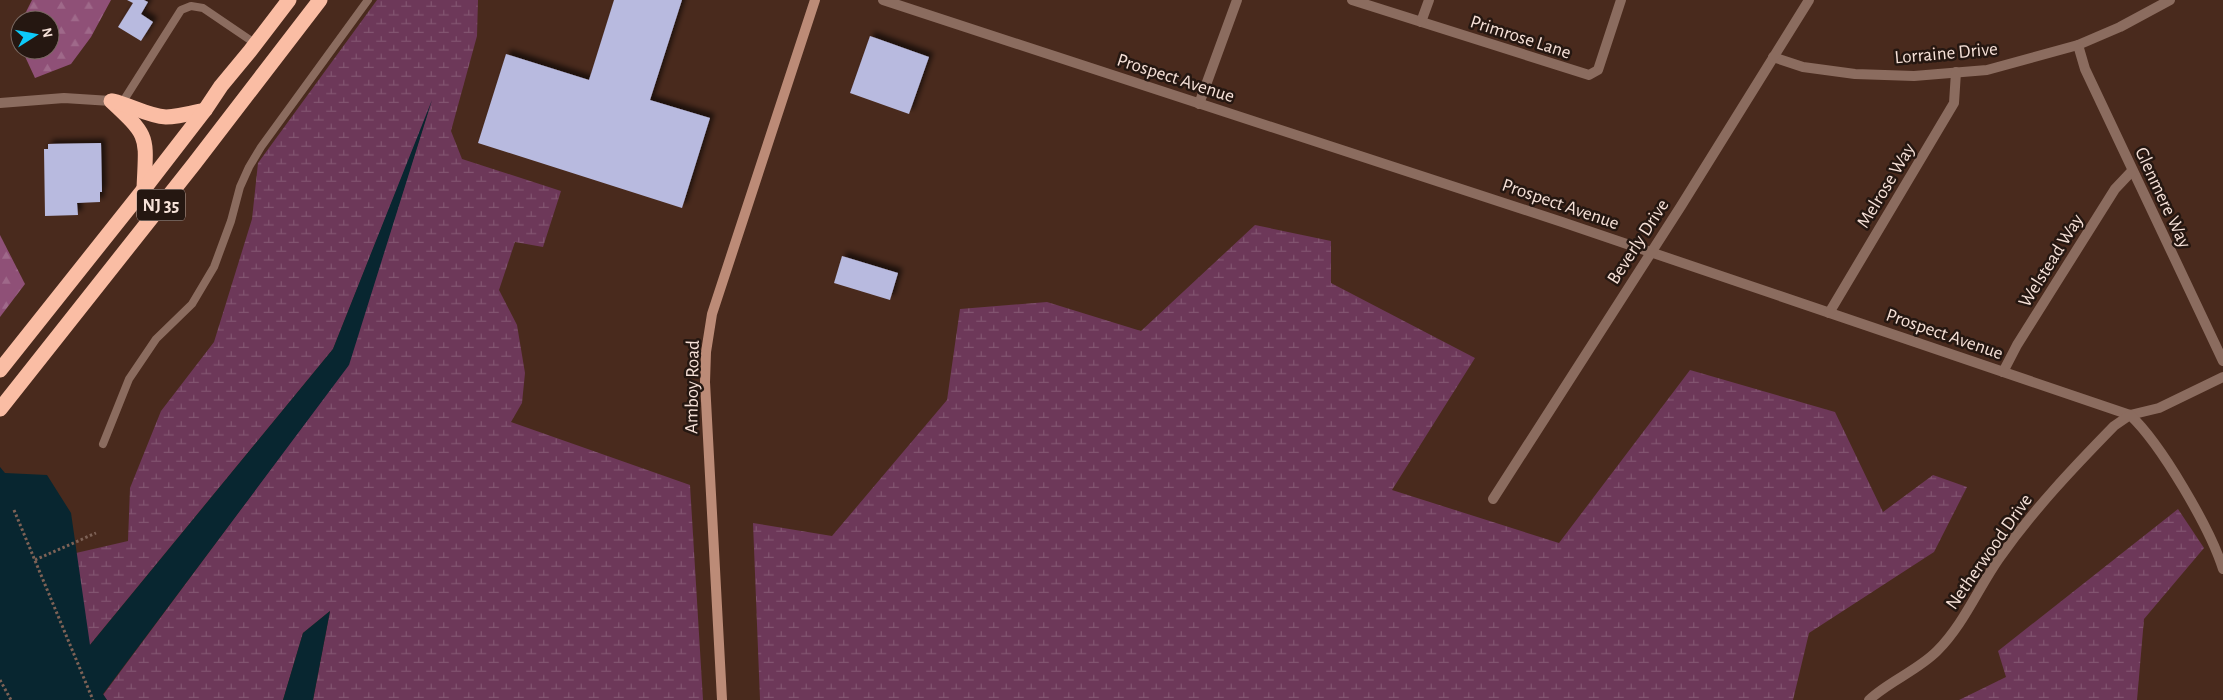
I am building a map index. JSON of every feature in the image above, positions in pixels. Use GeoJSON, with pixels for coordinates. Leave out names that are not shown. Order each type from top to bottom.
{"type":"FeatureCollection","features":[{"type":"Feature","properties":{"kind":"highway","name":"NJ 35"},"geometry":{"type":"LineString","coordinates":[[0,370],[144,189],[205,110],[221,86],[289,0]]}},
{"type":"Feature","properties":{"kind":"highway","name":"NJ 35"},"geometry":{"type":"LineString","coordinates":[[0,409],[194,164],[320,0]]}},
{"type":"Feature","properties":{"kind":"highway"},"geometry":{"type":"LineString","coordinates":[[117,102],[153,115],[167,117],[205,110]]}},
{"type":"Feature","properties":{"kind":"highway"},"geometry":{"type":"LineString","coordinates":[[117,102],[136,124],[146,142],[144,189]]}},
{"type":"Feature","properties":{"kind":"main road","name":"Amboy Road"},"geometry":{"type":"LineString","coordinates":[[722,700],[705,389],[706,352],[712,314],[816,0]]}},
{"type":"Feature","properties":{"kind":"street","name":"Prospect Avenue"},"geometry":{"type":"LineString","coordinates":[[883,0],[1284,130],[2130,415]]}},
{"type":"Feature","properties":{"kind":"street"},"geometry":{"type":"LineString","coordinates":[[1199,104],[1237,0]]}},
{"type":"Feature","properties":{"kind":"street","name":"Primrose Lane"},"geometry":{"type":"LineString","coordinates":[[1352,0],[1582,74],[1594,74],[1598,70],[1621,0]]}},
{"type":"Feature","properties":{"kind":"street"},"geometry":{"type":"LineString","coordinates":[[1421,22],[1429,0]]}},
{"type":"Feature","properties":{"kind":"street","name":"Beverly Drive"},"geometry":{"type":"LineString","coordinates":[[1493,499],[1809,0]]}},
{"type":"Feature","properties":{"kind":"street","name":"Lorraine Drive"},"geometry":{"type":"LineString","coordinates":[[1773,57],[1803,67],[1855,74],[1914,76],[1987,70],[2078,46],[2120,27],[2170,0]]}},
{"type":"Feature","properties":{"kind":"street","name":"Glenmere Way"},"geometry":{"type":"LineString","coordinates":[[2078,46],[2085,68],[2132,172],[2223,361]]}},
{"type":"Feature","properties":{"kind":"street","name":"Melrose Way"},"geometry":{"type":"LineString","coordinates":[[1830,313],[1954,102],[1956,72]]}},
{"type":"Feature","properties":{"kind":"street"},"geometry":{"type":"LineString","coordinates":[[0,103],[64,98],[117,102]]}},
{"type":"Feature","properties":{"kind":"street","name":"Welstead Way"},"geometry":{"type":"LineString","coordinates":[[2003,372],[2017,345],[2115,188],[2132,172]]}},
{"type":"Feature","properties":{"kind":"street"},"geometry":{"type":"LineString","coordinates":[[2223,377],[2159,408],[2130,415],[2147,433],[2180,485],[2212,541],[2223,569]]}},
{"type":"Feature","properties":{"kind":"street","name":"Netherwood Drive"},"geometry":{"type":"LineString","coordinates":[[1869,700],[1936,652],[1951,635],[1998,560],[2031,514],[2114,426],[2130,415]]}},
{"type":"Feature","properties":{"kind":"lane"},"geometry":{"type":"LineString","coordinates":[[103,444],[129,379],[156,339],[192,304],[214,267],[231,221],[240,187],[261,147],[368,0]]}},
{"type":"Feature","properties":{"kind":"lane"},"geometry":{"type":"LineString","coordinates":[[117,102],[181,10],[191,6],[203,8],[256,44]]}},
{"type":"Feature","properties":{"kind":"path"},"geometry":{"type":"LineString","coordinates":[[14,510],[93,700]]}},
{"type":"Feature","properties":{"kind":"path"},"geometry":{"type":"LineString","coordinates":[[35,560],[96,533]]}},
{"type":"Feature","properties":{"kind":"path"},"geometry":{"type":"LineString","coordinates":[[0,680],[11,700]]}},
{"type":"Feature","properties":{"kind":"green space"},"geometry":{"type":"Polygon","coordinates":[[[32,0],[111,0],[91,37],[71,64],[35,78],[27,60],[60,60],[60,10],[27,10],[32,0]]]}},
{"type":"Feature","properties":{"kind":"green space"},"geometry":{"type":"Polygon","coordinates":[[[377,0],[478,0],[477,36],[451,131],[462,159],[561,191],[543,247],[515,242],[499,290],[517,325],[525,373],[522,403],[511,422],[690,485],[703,700],[313,700],[330,611],[303,633],[283,700],[107,700],[103,695],[348,365],[429,109],[333,349],[89,646],[76,553],[128,541],[130,488],[161,411],[214,342],[252,219],[258,163],[377,0]]]}},
{"type":"Feature","properties":{"kind":"green space"},"geometry":{"type":"Polygon","coordinates":[[[1255,225],[1331,241],[1331,283],[1475,358],[1392,490],[1559,543],[1690,370],[1835,412],[1883,512],[1933,475],[1967,487],[1934,552],[1809,633],[1793,700],[760,700],[753,523],[832,536],[947,400],[960,309],[1047,302],[1141,331],[1255,225]]]}},
{"type":"Feature","properties":{"kind":"green space"},"geometry":{"type":"Polygon","coordinates":[[[0,235],[25,284],[0,317],[0,235]]]}},
{"type":"Feature","properties":{"kind":"green space"},"geometry":{"type":"Polygon","coordinates":[[[2178,509],[2204,548],[2144,619],[2137,700],[1959,700],[2006,677],[1998,651],[2178,509]]]}},
{"type":"Feature","properties":{"kind":"water"},"geometry":{"type":"Polygon","coordinates":[[[432,100],[349,365],[103,694],[107,700],[0,700],[0,467],[5,473],[47,475],[71,513],[90,645],[333,349],[432,100]]]}},
{"type":"Feature","properties":{"kind":"water"},"geometry":{"type":"Polygon","coordinates":[[[330,611],[313,700],[283,700],[303,633],[330,611]]]}},
{"type":"Feature","properties":{"kind":"building"},"geometry":{"type":"Polygon","coordinates":[[[127,0],[144,0],[148,2],[141,14],[153,22],[141,41],[118,27],[133,3],[127,0]]]}},
{"type":"Feature","properties":{"kind":"building"},"geometry":{"type":"Polygon","coordinates":[[[614,0],[682,0],[650,100],[710,118],[682,208],[478,143],[506,54],[589,80],[614,0]]]}},
{"type":"Feature","properties":{"kind":"building"},"geometry":{"type":"Polygon","coordinates":[[[870,36],[929,57],[909,114],[850,93],[870,36]]]}},
{"type":"Feature","properties":{"kind":"building"},"geometry":{"type":"Polygon","coordinates":[[[101,143],[102,192],[100,192],[100,202],[77,203],[78,215],[45,216],[44,149],[48,149],[48,144],[101,143]]]}},
{"type":"Feature","properties":{"kind":"building"},"geometry":{"type":"Polygon","coordinates":[[[842,256],[898,273],[890,300],[834,283],[842,256]]]}}]}
